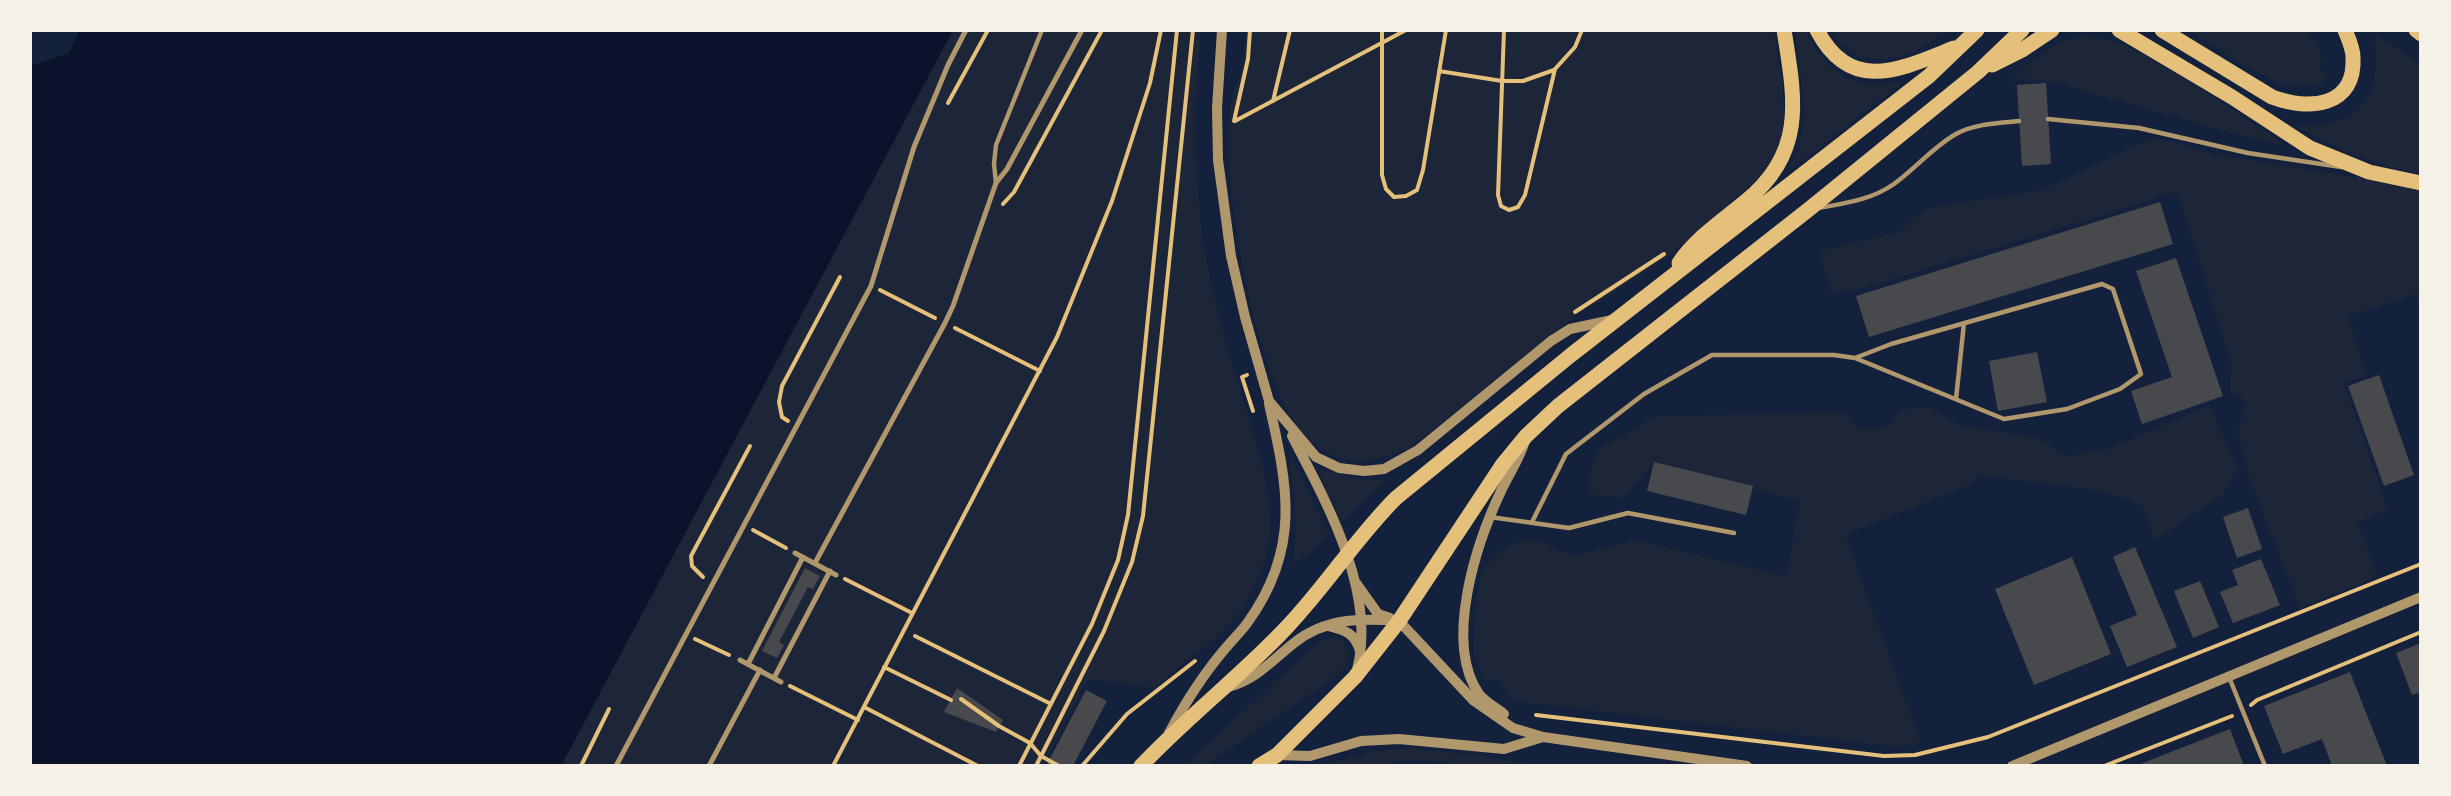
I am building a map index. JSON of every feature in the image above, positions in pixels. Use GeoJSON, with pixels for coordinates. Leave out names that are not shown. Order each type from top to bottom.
{"type":"FeatureCollection","features":[{"type":"Feature","properties":{"kind":"main road"},"geometry":{"type":"LineString","coordinates":[[1669,277],[1691,246],[1754,195],[1777,167],[1788,147],[1793,111],[1784,30]]}},
{"type":"Feature","properties":{"kind":"main road"},"geometry":{"type":"LineString","coordinates":[[1817,30],[1824,43],[1847,64],[1870,73],[1891,72],[1959,45]]}},
{"type":"Feature","properties":{"kind":"main road"},"geometry":{"type":"LineString","coordinates":[[1141,766],[1166,739],[1286,628],[1323,587],[1376,518],[1396,498],[1669,277],[1929,76],[1977,30]]}},
{"type":"Feature","properties":{"kind":"main road"},"geometry":{"type":"LineString","coordinates":[[1259,766],[1277,755],[1355,677],[1399,621],[1503,464],[1526,436],[1558,406],[1808,210],[1978,72],[2022,30]]}},
{"type":"Feature","properties":{"kind":"main road"},"geometry":{"type":"LineString","coordinates":[[1978,72],[2022,50],[2052,30]]}},
{"type":"Feature","properties":{"kind":"main road"},"geometry":{"type":"LineString","coordinates":[[2119,30],[2241,103],[2310,148],[2369,172],[2421,183]]}},
{"type":"Feature","properties":{"kind":"main road"},"geometry":{"type":"LineString","coordinates":[[2162,30],[2272,97],[2291,104],[2314,105],[2336,99],[2349,83],[2353,69],[2353,54],[2345,30]]}},
{"type":"Feature","properties":{"kind":"main road"},"geometry":{"type":"LineString","coordinates":[[2416,30],[2421,34]]}},
{"type":"Feature","properties":{"kind":"street"},"geometry":{"type":"LineString","coordinates":[[616,766],[871,286],[914,147],[948,65],[966,30]]}},
{"type":"Feature","properties":{"kind":"street"},"geometry":{"type":"LineString","coordinates":[[815,563],[949,315],[996,183],[1007,169],[1082,30]]}},
{"type":"Feature","properties":{"kind":"street"},"geometry":{"type":"LineString","coordinates":[[1166,739],[1191,693],[1224,650],[1247,625],[1267,594],[1281,549],[1286,521],[1283,465],[1269,401],[1245,317],[1231,256],[1222,200],[1218,160],[1217,108],[1222,30]]}},
{"type":"Feature","properties":{"kind":"street"},"geometry":{"type":"LineString","coordinates":[[1269,401],[1285,423],[1316,457],[1339,468],[1364,471],[1384,470],[1418,450],[1551,341],[1570,329],[1616,320]]}},
{"type":"Feature","properties":{"kind":"street"},"geometry":{"type":"LineString","coordinates":[[1285,423],[1310,471],[1347,553],[1355,580],[1361,618],[1361,654],[1355,677]]}},
{"type":"Feature","properties":{"kind":"street"},"geometry":{"type":"LineString","coordinates":[[1526,436],[1519,460],[1502,489],[1474,561],[1465,603],[1464,636],[1469,672],[1480,695],[1503,713],[1543,737]]}},
{"type":"Feature","properties":{"kind":"street"},"geometry":{"type":"LineString","coordinates":[[795,553],[836,575]]}},
{"type":"Feature","properties":{"kind":"street"},"geometry":{"type":"LineString","coordinates":[[748,664],[803,557]]}},
{"type":"Feature","properties":{"kind":"street"},"geometry":{"type":"LineString","coordinates":[[774,678],[830,571]]}},
{"type":"Feature","properties":{"kind":"street"},"geometry":{"type":"LineString","coordinates":[[1355,580],[1378,614],[1399,621],[1474,701],[1513,728],[1543,737],[1747,766]]}},
{"type":"Feature","properties":{"kind":"street"},"geometry":{"type":"LineString","coordinates":[[2013,766],[2421,597]]}},
{"type":"Feature","properties":{"kind":"street"},"geometry":{"type":"LineString","coordinates":[[1220,689],[1243,683],[1296,641],[1324,625],[1361,618],[1399,621]]}},
{"type":"Feature","properties":{"kind":"street"},"geometry":{"type":"LineString","coordinates":[[1324,625],[1347,630],[1357,641],[1361,654]]}},
{"type":"Feature","properties":{"kind":"street"},"geometry":{"type":"LineString","coordinates":[[740,660],[781,681]]}},
{"type":"Feature","properties":{"kind":"street"},"geometry":{"type":"LineString","coordinates":[[709,766],[760,670]]}},
{"type":"Feature","properties":{"kind":"street"},"geometry":{"type":"LineString","coordinates":[[1277,755],[1310,756],[1361,741],[1399,739],[1504,749],[1543,737]]}},
{"type":"Feature","properties":{"kind":"lane"},"geometry":{"type":"LineString","coordinates":[[996,183],[994,164],[996,146],[1042,30]]}},
{"type":"Feature","properties":{"kind":"lane"},"geometry":{"type":"LineString","coordinates":[[2048,119],[2139,128],[2248,153],[2369,172]]}},
{"type":"Feature","properties":{"kind":"lane"},"geometry":{"type":"LineString","coordinates":[[1808,210],[1859,201],[1879,193],[1894,184],[1957,133],[1988,124],[2019,122]]}},
{"type":"Feature","properties":{"kind":"lane"},"geometry":{"type":"LineString","coordinates":[[1532,522],[1566,454],[1644,394],[1712,355],[1834,355],[1855,358],[2004,419],[2067,409],[2121,389],[2141,374],[2113,289],[2102,284],[1891,344],[1855,358]]}},
{"type":"Feature","properties":{"kind":"lane"},"geometry":{"type":"LineString","coordinates":[[1956,399],[1964,323]]}},
{"type":"Feature","properties":{"kind":"lane"},"geometry":{"type":"LineString","coordinates":[[1490,517],[1569,528],[1628,513],[1734,533]]}},
{"type":"Feature","properties":{"kind":"lane"},"geometry":{"type":"LineString","coordinates":[[2229,677],[2265,766]]}},
{"type":"Feature","properties":{"kind":"path"},"geometry":{"type":"LineString","coordinates":[[945,108],[988,30]]}},
{"type":"Feature","properties":{"kind":"path"},"geometry":{"type":"LineString","coordinates":[[1014,192],[1102,30]]}},
{"type":"Feature","properties":{"kind":"path"},"geometry":{"type":"LineString","coordinates":[[833,766],[1058,337],[1112,201],[1150,83],[1161,30]]}},
{"type":"Feature","properties":{"kind":"path"},"geometry":{"type":"LineString","coordinates":[[1019,766],[1092,624],[1118,560],[1128,515],[1176,30]]}},
{"type":"Feature","properties":{"kind":"path"},"geometry":{"type":"LineString","coordinates":[[1036,766],[1104,631],[1132,562],[1143,516],[1193,30]]}},
{"type":"Feature","properties":{"kind":"path"},"geometry":{"type":"LineString","coordinates":[[1234,130],[1248,59],[1250,30]]}},
{"type":"Feature","properties":{"kind":"path"},"geometry":{"type":"LineString","coordinates":[[1272,102],[1290,30]]}},
{"type":"Feature","properties":{"kind":"path"},"geometry":{"type":"LineString","coordinates":[[1382,30],[1382,175],[1386,189],[1394,197],[1406,196],[1417,190],[1423,170],[1446,30]]}},
{"type":"Feature","properties":{"kind":"path"},"geometry":{"type":"LineString","coordinates":[[1234,121],[1406,30]]}},
{"type":"Feature","properties":{"kind":"path"},"geometry":{"type":"LineString","coordinates":[[1504,30],[1498,195],[1501,206],[1509,210],[1518,207],[1525,195],[1555,69]]}},
{"type":"Feature","properties":{"kind":"path"},"geometry":{"type":"LineString","coordinates":[[1439,71],[1502,81],[1523,81],[1555,69],[1575,47],[1582,30]]}},
{"type":"Feature","properties":{"kind":"path"},"geometry":{"type":"LineString","coordinates":[[1567,318],[1667,252]]}},
{"type":"Feature","properties":{"kind":"path"},"geometry":{"type":"LineString","coordinates":[[797,426],[782,417],[779,402],[782,386],[840,277]]}},
{"type":"Feature","properties":{"kind":"path"},"geometry":{"type":"LineString","coordinates":[[884,292],[925,313]]}},
{"type":"Feature","properties":{"kind":"path"},"geometry":{"type":"LineString","coordinates":[[964,332],[1040,371]]}},
{"type":"Feature","properties":{"kind":"path"},"geometry":{"type":"LineString","coordinates":[[1242,377],[1255,416]]}},
{"type":"Feature","properties":{"kind":"path"},"geometry":{"type":"LineString","coordinates":[[714,583],[699,575],[692,566],[691,556],[750,446]]}},
{"type":"Feature","properties":{"kind":"path"},"geometry":{"type":"LineString","coordinates":[[758,533],[795,553]]}},
{"type":"Feature","properties":{"kind":"path"},"geometry":{"type":"LineString","coordinates":[[1536,715],[1884,756],[1915,755],[1988,737],[2421,564]]}},
{"type":"Feature","properties":{"kind":"path"},"geometry":{"type":"LineString","coordinates":[[836,575],[912,613]]}},
{"type":"Feature","properties":{"kind":"path"},"geometry":{"type":"LineString","coordinates":[[904,630],[1051,704]]}},
{"type":"Feature","properties":{"kind":"path"},"geometry":{"type":"LineString","coordinates":[[2104,766],[2243,711],[2257,700],[2421,632]]}},
{"type":"Feature","properties":{"kind":"path"},"geometry":{"type":"LineString","coordinates":[[915,636],[921,639]]}},
{"type":"Feature","properties":{"kind":"path"},"geometry":{"type":"LineString","coordinates":[[700,642],[740,660]]}},
{"type":"Feature","properties":{"kind":"path"},"geometry":{"type":"LineString","coordinates":[[1082,766],[1127,714],[1195,660]]}},
{"type":"Feature","properties":{"kind":"path"},"geometry":{"type":"LineString","coordinates":[[884,668],[951,700]]}},
{"type":"Feature","properties":{"kind":"path"},"geometry":{"type":"LineString","coordinates":[[781,681],[858,720]]}},
{"type":"Feature","properties":{"kind":"path"},"geometry":{"type":"LineString","coordinates":[[961,699],[999,726],[1030,743],[1041,756],[1055,765]]}},
{"type":"Feature","properties":{"kind":"path"},"geometry":{"type":"LineString","coordinates":[[864,707],[978,766]]}},
{"type":"Feature","properties":{"kind":"path"},"geometry":{"type":"LineString","coordinates":[[581,766],[609,709]]}},
{"type":"Feature","properties":{"kind":"shaded area"},"geometry":{"type":"Polygon","coordinates":[[[80,30],[953,30],[561,766],[30,766],[30,66],[69,53],[80,30]]]}},
{"type":"Feature","properties":{"kind":"shaded area"},"geometry":{"type":"Polygon","coordinates":[[[953,30],[1201,30],[1196,94],[1196,159],[1201,223],[1215,301],[1261,459],[1269,504],[1268,547],[1262,568],[1248,599],[1228,626],[1155,688],[1088,679],[1043,766],[561,766],[953,30]]]}},
{"type":"Feature","properties":{"kind":"shaded area"},"geometry":{"type":"Polygon","coordinates":[[[1245,30],[1774,30],[1784,105],[1782,135],[1772,160],[1755,183],[1724,212],[1658,263],[1564,325],[1408,449],[1377,459],[1344,459],[1320,448],[1308,439],[1295,423],[1280,396],[1254,317],[1236,225],[1229,141],[1231,104],[1243,62],[1245,30]]]}},
{"type":"Feature","properties":{"kind":"shaded area"},"geometry":{"type":"Polygon","coordinates":[[[1795,30],[1805,30],[1822,58],[1844,76],[1858,82],[1872,84],[1905,81],[1785,174],[1799,150],[1805,111],[1795,30]]]}},
{"type":"Feature","properties":{"kind":"shaded area"},"geometry":{"type":"Polygon","coordinates":[[[1830,30],[1947,30],[1924,46],[1898,57],[1871,59],[1857,55],[1845,47],[1830,30]]]}},
{"type":"Feature","properties":{"kind":"shaded area"},"geometry":{"type":"Polygon","coordinates":[[[2188,30],[2306,30],[2317,44],[2320,53],[2319,70],[2330,77],[2306,86],[2290,86],[2280,83],[2254,71],[2188,30]]]}},
{"type":"Feature","properties":{"kind":"shaded area"},"geometry":{"type":"Polygon","coordinates":[[[2084,35],[2110,40],[2146,56],[2246,118],[2284,145],[2228,132],[2053,82],[2028,79],[2008,82],[2052,48],[2084,35]]]}},
{"type":"Feature","properties":{"kind":"shaded area"},"geometry":{"type":"Polygon","coordinates":[[[2377,36],[2421,63],[2421,173],[2371,161],[2293,125],[2333,123],[2360,107],[2369,94],[2374,78],[2376,59],[2374,38],[2377,36]]]}},
{"type":"Feature","properties":{"kind":"shaded area"},"geometry":{"type":"Polygon","coordinates":[[[2154,137],[2218,155],[2421,188],[2421,317],[2416,294],[2348,316],[2367,375],[2344,383],[2388,510],[2358,522],[2377,577],[2300,608],[2250,480],[2238,432],[2246,401],[2230,392],[2231,361],[2177,192],[1867,287],[1831,294],[1820,251],[1898,232],[1927,208],[2042,190],[2154,137]]]}},
{"type":"Feature","properties":{"kind":"shaded area"},"geometry":{"type":"Polygon","coordinates":[[[2209,405],[2238,468],[2222,496],[2155,540],[2142,506],[2104,491],[1975,475],[1976,482],[1845,535],[1920,740],[1919,743],[1897,747],[1512,701],[1498,678],[1485,681],[1473,652],[1477,588],[1486,565],[1505,547],[1523,540],[1540,541],[1573,556],[1635,540],[1786,576],[1800,501],[1654,462],[1624,498],[1586,494],[1597,450],[1657,416],[1847,412],[1856,428],[1887,428],[1900,410],[1930,407],[1957,424],[2039,438],[2065,457],[2112,448],[2209,405]]]}},
{"type":"Feature","properties":{"kind":"shaded area"},"geometry":{"type":"Polygon","coordinates":[[[1288,450],[1329,535],[1312,552],[1292,565],[1295,522],[1294,493],[1288,450]]]}},
{"type":"Feature","properties":{"kind":"shaded area"},"geometry":{"type":"Polygon","coordinates":[[[1317,469],[1360,479],[1387,480],[1342,522],[1317,469]]]}},
{"type":"Feature","properties":{"kind":"shaded area"},"geometry":{"type":"Polygon","coordinates":[[[1334,638],[1342,640],[1348,657],[1346,665],[1335,677],[1204,766],[1184,766],[1304,655],[1322,640],[1334,638]]]}},
{"type":"Feature","properties":{"kind":"shaded area"},"geometry":{"type":"Polygon","coordinates":[[[1409,748],[1546,766],[1482,766],[1410,760],[1374,766],[1321,766],[1369,752],[1409,748]]]}},
{"type":"Feature","properties":{"kind":"building"},"geometry":{"type":"Polygon","coordinates":[[[2046,83],[2051,164],[2022,166],[2017,85],[2046,83]]]}},
{"type":"Feature","properties":{"kind":"building"},"geometry":{"type":"Polygon","coordinates":[[[2160,202],[2173,244],[1869,337],[1856,296],[2160,202]]]}},
{"type":"Feature","properties":{"kind":"building"},"geometry":{"type":"Polygon","coordinates":[[[2176,258],[2223,396],[2142,424],[2131,391],[2172,377],[2136,271],[2176,258]]]}},
{"type":"Feature","properties":{"kind":"building"},"geometry":{"type":"Polygon","coordinates":[[[2037,352],[2047,402],[1998,411],[1989,361],[2037,352]]]}},
{"type":"Feature","properties":{"kind":"building"},"geometry":{"type":"Polygon","coordinates":[[[2379,375],[2414,475],[2384,486],[2348,386],[2379,375]]]}},
{"type":"Feature","properties":{"kind":"building"},"geometry":{"type":"Polygon","coordinates":[[[1654,462],[1753,486],[1746,515],[1647,491],[1654,462]]]}},
{"type":"Feature","properties":{"kind":"building"},"geometry":{"type":"Polygon","coordinates":[[[2248,508],[2262,549],[2237,558],[2223,517],[2248,508]]]}},
{"type":"Feature","properties":{"kind":"building"},"geometry":{"type":"Polygon","coordinates":[[[2135,547],[2177,647],[2127,667],[2110,626],[2137,615],[2113,557],[2135,547]]]}},
{"type":"Feature","properties":{"kind":"building"},"geometry":{"type":"Polygon","coordinates":[[[2072,557],[2111,654],[2034,685],[1995,589],[2072,557]]]}},
{"type":"Feature","properties":{"kind":"building"},"geometry":{"type":"Polygon","coordinates":[[[2261,559],[2280,605],[2233,623],[2220,592],[2238,585],[2232,570],[2261,559]]]}},
{"type":"Feature","properties":{"kind":"building"},"geometry":{"type":"Polygon","coordinates":[[[805,568],[820,576],[813,589],[808,587],[779,642],[784,645],[777,658],[762,651],[805,568]]]}},
{"type":"Feature","properties":{"kind":"building"},"geometry":{"type":"Polygon","coordinates":[[[2200,581],[2219,627],[2193,638],[2174,591],[2200,581]]]}},
{"type":"Feature","properties":{"kind":"building"},"geometry":{"type":"Polygon","coordinates":[[[2421,643],[2421,692],[2412,695],[2396,653],[2421,643]]]}},
{"type":"Feature","properties":{"kind":"building"},"geometry":{"type":"Polygon","coordinates":[[[2350,672],[2387,766],[2332,766],[2322,739],[2283,754],[2264,706],[2350,672]]]}},
{"type":"Feature","properties":{"kind":"building"},"geometry":{"type":"Polygon","coordinates":[[[957,688],[1003,720],[996,732],[944,712],[957,688]]]}},
{"type":"Feature","properties":{"kind":"building"},"geometry":{"type":"Polygon","coordinates":[[[1086,690],[1107,701],[1073,766],[1046,766],[1086,690]]]}},
{"type":"Feature","properties":{"kind":"building"},"geometry":{"type":"Polygon","coordinates":[[[2230,729],[2244,766],[2135,766],[2230,729]]]}}]}
